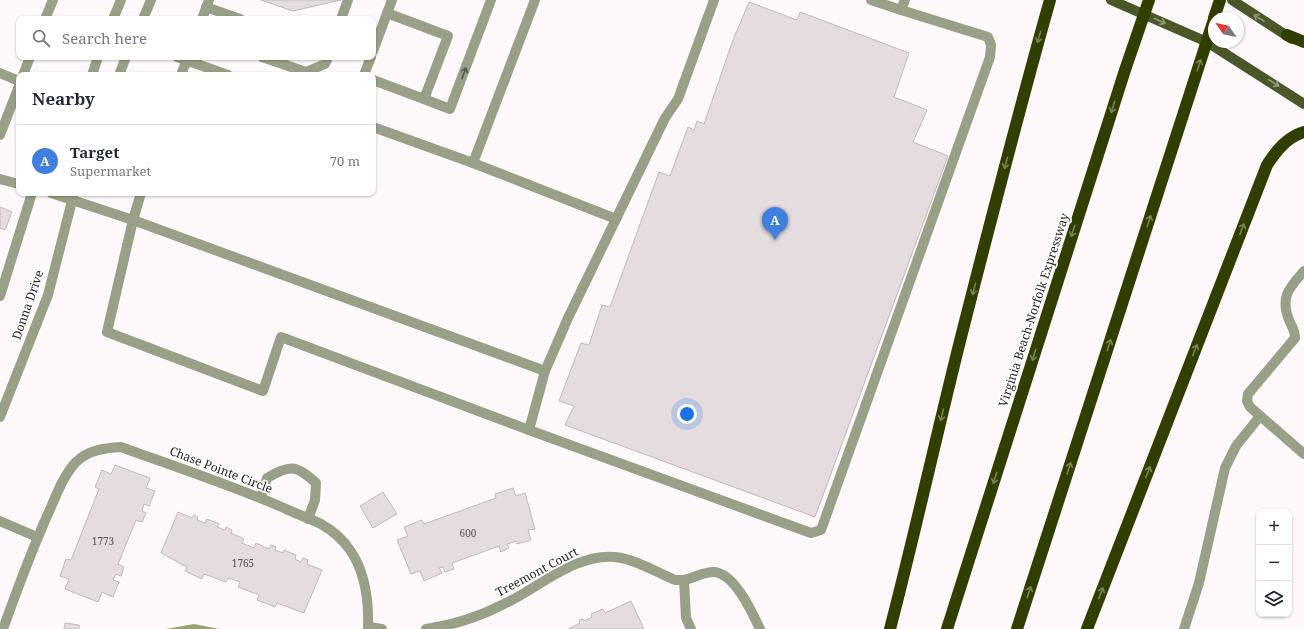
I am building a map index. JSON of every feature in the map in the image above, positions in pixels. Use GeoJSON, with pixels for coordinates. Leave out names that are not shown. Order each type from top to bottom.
{"type":"FeatureCollection","features":[{"type":"Feature","properties":{"kind":"highway"},"geometry":{"type":"LineString","coordinates":[[890,629],[910,554],[960,341],[1050,0]]}},
{"type":"Feature","properties":{"kind":"highway","name":"Virginia Beach-Norfolk Expressway"},"geometry":{"type":"LineString","coordinates":[[947,629],[1125,70],[1149,0]]}},
{"type":"Feature","properties":{"kind":"highway"},"geometry":{"type":"LineString","coordinates":[[1216,12],[1220,0]]}},
{"type":"Feature","properties":{"kind":"highway"},"geometry":{"type":"LineString","coordinates":[[1287,35],[1304,42]]}},
{"type":"Feature","properties":{"kind":"highway"},"geometry":{"type":"LineString","coordinates":[[1017,629],[1208,37]]}},
{"type":"Feature","properties":{"kind":"highway"},"geometry":{"type":"LineString","coordinates":[[1087,629],[1267,166],[1276,151],[1289,139],[1304,132]]}},
{"type":"Feature","properties":{"kind":"main road"},"geometry":{"type":"LineString","coordinates":[[1111,0],[1207,42],[1304,104]]}},
{"type":"Feature","properties":{"kind":"main road"},"geometry":{"type":"LineString","coordinates":[[1232,0],[1304,47]]}},
{"type":"Feature","properties":{"kind":"street"},"geometry":{"type":"LineString","coordinates":[[46,16],[53,0]]}},
{"type":"Feature","properties":{"kind":"street"},"geometry":{"type":"LineString","coordinates":[[114,16],[121,0]]}},
{"type":"Feature","properties":{"kind":"street"},"geometry":{"type":"LineString","coordinates":[[144,16],[151,0]]}},
{"type":"Feature","properties":{"kind":"street"},"geometry":{"type":"LineString","coordinates":[[342,16],[348,0]]}},
{"type":"Feature","properties":{"kind":"street"},"geometry":{"type":"LineString","coordinates":[[376,43],[392,0]]}},
{"type":"Feature","properties":{"kind":"street"},"geometry":{"type":"LineString","coordinates":[[376,81],[450,109],[490,0]]}},
{"type":"Feature","properties":{"kind":"street"},"geometry":{"type":"LineString","coordinates":[[473,163],[535,0]]}},
{"type":"Feature","properties":{"kind":"street"},"geometry":{"type":"LineString","coordinates":[[529,430],[545,371],[568,318],[665,118],[678,99],[714,0]]}},
{"type":"Feature","properties":{"kind":"street"},"geometry":{"type":"LineString","coordinates":[[140,196],[133,220],[107,332],[263,391],[281,337],[529,430],[811,533],[821,530],[990,57],[991,45],[988,37],[871,0]]}},
{"type":"Feature","properties":{"kind":"street"},"geometry":{"type":"LineString","coordinates":[[901,10],[905,0]]}},
{"type":"Feature","properties":{"kind":"street"},"geometry":{"type":"LineString","coordinates":[[203,16],[208,4],[234,16]]}},
{"type":"Feature","properties":{"kind":"street"},"geometry":{"type":"LineString","coordinates":[[387,13],[448,36],[424,99]]}},
{"type":"Feature","properties":{"kind":"street"},"geometry":{"type":"LineString","coordinates":[[24,72],[29,60]]}},
{"type":"Feature","properties":{"kind":"street"},"geometry":{"type":"LineString","coordinates":[[93,72],[97,60]]}},
{"type":"Feature","properties":{"kind":"street"},"geometry":{"type":"LineString","coordinates":[[120,72],[125,60]]}},
{"type":"Feature","properties":{"kind":"street"},"geometry":{"type":"LineString","coordinates":[[182,72],[184,60]]}},
{"type":"Feature","properties":{"kind":"street"},"geometry":{"type":"LineString","coordinates":[[189,60],[220,72]]}},
{"type":"Feature","properties":{"kind":"street"},"geometry":{"type":"LineString","coordinates":[[271,60],[306,72],[325,64],[327,60]]}},
{"type":"Feature","properties":{"kind":"street"},"geometry":{"type":"LineString","coordinates":[[365,72],[370,60]]}},
{"type":"Feature","properties":{"kind":"street"},"geometry":{"type":"LineString","coordinates":[[0,73],[16,80]]}},
{"type":"Feature","properties":{"kind":"street"},"geometry":{"type":"LineString","coordinates":[[0,134],[16,94]]}},
{"type":"Feature","properties":{"kind":"street"},"geometry":{"type":"LineString","coordinates":[[376,128],[473,163],[616,219]]}},
{"type":"Feature","properties":{"kind":"street"},"geometry":{"type":"LineString","coordinates":[[0,179],[16,183]]}},
{"type":"Feature","properties":{"kind":"street"},"geometry":{"type":"LineString","coordinates":[[0,296],[31,196]]}},
{"type":"Feature","properties":{"kind":"street","name":"Donna Drive"},"geometry":{"type":"LineString","coordinates":[[0,416],[48,295],[72,196]]}},
{"type":"Feature","properties":{"kind":"street"},"geometry":{"type":"LineString","coordinates":[[74,196],[133,220],[545,371]]}},
{"type":"Feature","properties":{"kind":"street"},"geometry":{"type":"LineString","coordinates":[[1304,271],[1290,286],[1286,298],[1285,310],[1295,330],[1295,338],[1248,394],[1247,401],[1250,407],[1304,454]]}},
{"type":"Feature","properties":{"kind":"street"},"geometry":{"type":"LineString","coordinates":[[1184,629],[1199,583],[1225,468],[1236,446],[1260,416]]}},
{"type":"Feature","properties":{"kind":"street","name":"Chase Pointe Circle"},"geometry":{"type":"LineString","coordinates":[[4,629],[37,537],[66,474],[77,461],[87,455],[108,447],[121,447],[260,498],[321,524],[337,536],[350,550],[357,564],[366,590],[369,609],[368,628]]}},
{"type":"Feature","properties":{"kind":"street"},"geometry":{"type":"LineString","coordinates":[[260,498],[267,478],[283,468],[302,470],[316,483],[315,500],[308,519]]}},
{"type":"Feature","properties":{"kind":"street"},"geometry":{"type":"LineString","coordinates":[[0,521],[37,537]]}},
{"type":"Feature","properties":{"kind":"street","name":"Treemont Court"},"geometry":{"type":"LineString","coordinates":[[426,629],[471,619],[505,604],[582,561],[599,557],[616,557],[675,580],[684,580]]}},
{"type":"Feature","properties":{"kind":"street"},"geometry":{"type":"LineString","coordinates":[[691,629],[686,618],[684,580],[703,573],[714,572],[727,576],[733,582],[760,629]]}},
{"type":"Feature","properties":{"kind":"street"},"geometry":{"type":"LineString","coordinates":[[368,628],[382,629]]}},
{"type":"Feature","properties":{"kind":"shaded area"},"geometry":{"type":"Polygon","coordinates":[[[194,624],[219,629],[166,629],[194,624]]]}},
{"type":"Feature","properties":{"kind":"building"},"geometry":{"type":"Polygon","coordinates":[[[261,0],[341,0],[293,11],[261,0]]]}},
{"type":"Feature","properties":{"kind":"building"},"geometry":{"type":"Polygon","coordinates":[[[749,2],[797,20],[800,12],[909,53],[894,97],[927,110],[913,142],[948,156],[815,517],[565,425],[574,406],[559,401],[581,343],[589,345],[602,305],[610,307],[659,172],[670,176],[688,127],[694,130],[697,121],[704,124],[733,40],[749,2]]]}},
{"type":"Feature","properties":{"kind":"building"},"geometry":{"type":"Polygon","coordinates":[[[0,207],[12,212],[5,230],[0,228],[0,207]]]}},
{"type":"Feature","properties":{"kind":"building"},"geometry":{"type":"Polygon","coordinates":[[[115,465],[150,478],[146,488],[155,491],[149,506],[144,504],[142,511],[146,513],[142,522],[136,520],[118,564],[124,567],[121,576],[116,574],[113,580],[119,582],[113,597],[102,592],[98,602],[65,589],[69,579],[60,576],[66,559],[71,560],[99,489],[95,487],[102,470],[111,474],[115,465]]]}},
{"type":"Feature","properties":{"kind":"building"},"geometry":{"type":"Polygon","coordinates":[[[513,488],[516,496],[525,493],[535,529],[528,530],[531,540],[517,544],[517,541],[507,544],[509,548],[501,552],[499,546],[452,563],[454,569],[445,572],[443,567],[439,568],[442,573],[424,581],[420,571],[411,574],[397,540],[408,536],[404,527],[422,520],[424,524],[496,498],[495,494],[513,488]]]}},
{"type":"Feature","properties":{"kind":"building"},"geometry":{"type":"Polygon","coordinates":[[[383,492],[397,514],[373,528],[360,506],[383,492]]]}},
{"type":"Feature","properties":{"kind":"building"},"geometry":{"type":"Polygon","coordinates":[[[178,512],[192,518],[194,515],[198,517],[197,520],[205,523],[207,519],[219,524],[217,527],[225,530],[226,527],[232,530],[231,533],[244,539],[242,543],[254,548],[256,543],[269,549],[271,545],[276,547],[275,550],[283,553],[284,550],[296,555],[295,559],[301,562],[303,558],[308,560],[307,564],[322,570],[304,613],[277,603],[275,607],[257,600],[259,595],[238,587],[240,582],[228,578],[226,582],[204,574],[202,579],[185,571],[187,567],[161,553],[178,512]]]}},
{"type":"Feature","properties":{"kind":"building"},"geometry":{"type":"Polygon","coordinates":[[[631,601],[644,629],[568,629],[580,623],[579,620],[583,619],[584,621],[592,617],[591,614],[603,609],[605,613],[631,601]]]}},
{"type":"Feature","properties":{"kind":"building"},"geometry":{"type":"Polygon","coordinates":[[[65,623],[79,625],[79,629],[64,629],[65,623]]]}},
{"type":"Feature","properties":{"kind":"place","name":"Target"},"geometry":{"type":"Point","coordinates":[775,240]}}]}
